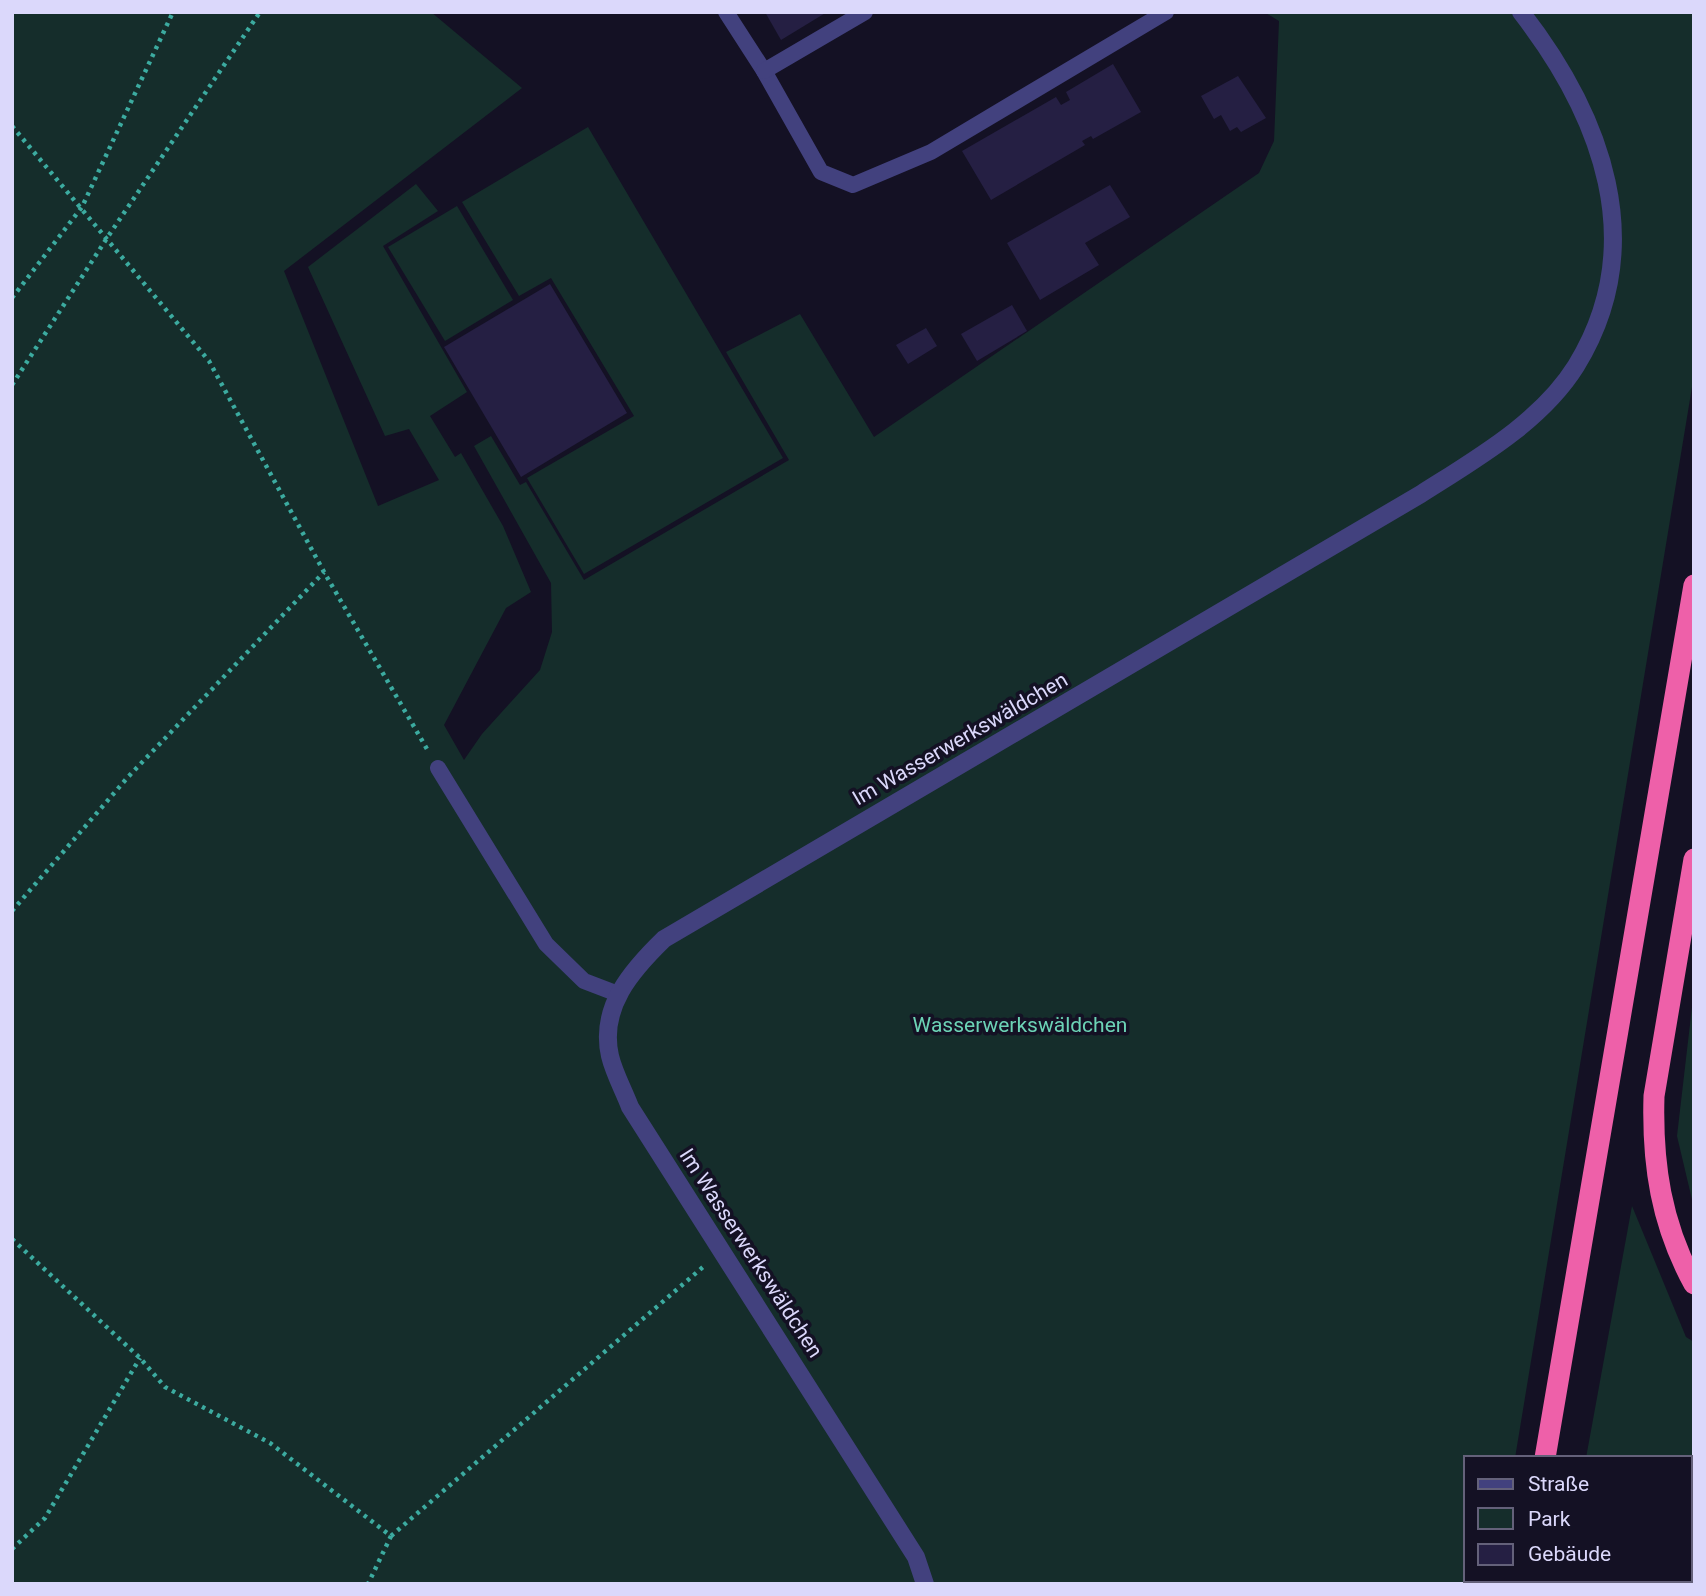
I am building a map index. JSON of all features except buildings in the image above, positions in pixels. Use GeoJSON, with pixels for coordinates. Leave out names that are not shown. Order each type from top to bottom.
{"type":"FeatureCollection","features":[{"type":"Feature","properties":{"kind":"highway"},"geometry":{"type":"LineString","coordinates":[[1545,1456],[1694,585]]}},
{"type":"Feature","properties":{"kind":"highway"},"geometry":{"type":"LineString","coordinates":[[1694,859],[1654,1096],[1653,1130],[1656,1167],[1666,1222],[1677,1254],[1694,1284]]}},
{"type":"Feature","properties":{"kind":"street","name":"Im Wasserwerkswäldchen"},"geometry":{"type":"LineString","coordinates":[[925,1584],[916,1557],[630,1107],[610,1055],[610,1020],[618,994],[633,969],[664,939],[1421,494],[1497,446],[1534,415],[1575,367],[1596,325],[1611,276],[1614,228],[1606,170],[1586,115],[1551,52],[1521,12]]}},
{"type":"Feature","properties":{"kind":"lane"},"geometry":{"type":"LineString","coordinates":[[726,12],[764,71],[821,172],[853,185],[931,152],[1166,12]]}},
{"type":"Feature","properties":{"kind":"lane"},"geometry":{"type":"LineString","coordinates":[[764,71],[865,12]]}},
{"type":"Feature","properties":{"kind":"lane"},"geometry":{"type":"LineString","coordinates":[[438,768],[546,944],[584,981],[618,994]]}},
{"type":"Feature","properties":{"kind":"path"},"geometry":{"type":"LineString","coordinates":[[12,298],[82,207],[173,12]]}},
{"type":"Feature","properties":{"kind":"path"},"geometry":{"type":"LineString","coordinates":[[12,385],[107,238],[260,12]]}},
{"type":"Feature","properties":{"kind":"path"},"geometry":{"type":"LineString","coordinates":[[12,126],[209,361],[324,572],[438,768]]}},
{"type":"Feature","properties":{"kind":"path"},"geometry":{"type":"LineString","coordinates":[[12,911],[128,777],[324,572]]}},
{"type":"Feature","properties":{"kind":"path"},"geometry":{"type":"LineString","coordinates":[[12,1239],[140,1359],[165,1387],[270,1443],[391,1536]]}},
{"type":"Feature","properties":{"kind":"path"},"geometry":{"type":"LineString","coordinates":[[368,1584],[391,1536],[722,1251]]}},
{"type":"Feature","properties":{"kind":"path"},"geometry":{"type":"LineString","coordinates":[[12,1549],[45,1518],[140,1359]]}},
{"type":"Feature","properties":{"kind":"green space","name":"Wasserwerkswäldchen"},"geometry":{"type":"Polygon","coordinates":[[[12,12],[431,12],[522,88],[284,271],[378,506],[439,480],[409,429],[385,436],[308,267],[416,184],[438,211],[383,246],[467,392],[430,416],[455,457],[461,453],[503,526],[531,592],[506,608],[444,725],[464,760],[482,734],[540,670],[552,632],[551,583],[474,446],[491,436],[520,485],[526,482],[584,580],[789,460],[726,352],[800,314],[874,437],[1259,173],[1274,141],[1279,21],[1264,12],[1694,12],[1694,375],[1515,1456],[1464,1456],[1464,1582],[1484,1582],[1483,1584],[12,1584],[12,12]]]}},
{"type":"Feature","properties":{"kind":"green space"},"geometry":{"type":"Polygon","coordinates":[[[588,127],[783,458],[584,574],[527,478],[634,416],[551,278],[519,296],[462,202],[588,127]]]}},
{"type":"Feature","properties":{"kind":"green space"},"geometry":{"type":"Polygon","coordinates":[[[457,206],[513,300],[445,341],[388,247],[457,206]]]}},
{"type":"Feature","properties":{"kind":"green space"},"geometry":{"type":"Polygon","coordinates":[[[1694,990],[1694,1208],[1677,1136],[1694,990]]]}},
{"type":"Feature","properties":{"kind":"green space"},"geometry":{"type":"Polygon","coordinates":[[[1632,1206],[1686,1337],[1694,1342],[1694,1584],[1559,1584],[1692,1582],[1692,1456],[1586,1456],[1632,1206]]]}}]}
